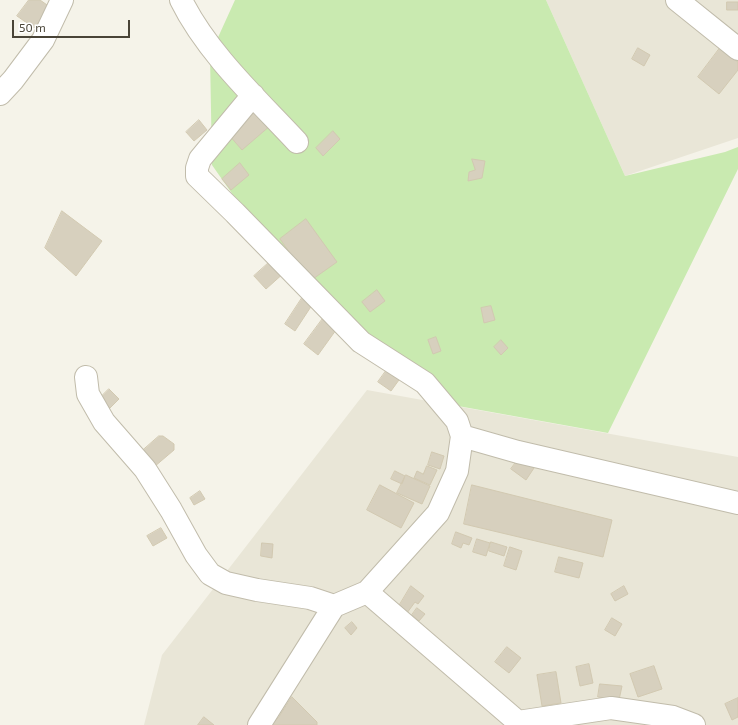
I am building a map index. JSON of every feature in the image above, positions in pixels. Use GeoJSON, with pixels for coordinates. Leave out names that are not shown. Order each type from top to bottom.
{"type":"FeatureCollection","features":[{"type":"Feature","properties":{"kind":"street"},"geometry":{"type":"LineString","coordinates":[[0,94],[13,80],[43,40],[62,0]]}},
{"type":"Feature","properties":{"kind":"street"},"geometry":{"type":"LineString","coordinates":[[181,0],[188,15],[220,59],[297,142]]}},
{"type":"Feature","properties":{"kind":"street"},"geometry":{"type":"LineString","coordinates":[[677,0],[738,49]]}},
{"type":"Feature","properties":{"kind":"street"},"geometry":{"type":"LineString","coordinates":[[253,95],[200,159],[197,168],[197,176],[361,342],[425,383],[457,421],[462,436],[457,471],[438,513],[367,592],[334,606],[259,725]]}},
{"type":"Feature","properties":{"kind":"street"},"geometry":{"type":"LineString","coordinates":[[86,377],[88,394],[104,422],[145,469],[171,510],[196,555],[210,574],[226,583],[257,590],[310,598],[334,606]]}},
{"type":"Feature","properties":{"kind":"street"},"geometry":{"type":"LineString","coordinates":[[462,436],[518,452],[738,503]]}},
{"type":"Feature","properties":{"kind":"street"},"geometry":{"type":"LineString","coordinates":[[367,592],[518,724],[611,716],[673,717],[694,725]]}},
{"type":"Feature","properties":{"kind":"shaded area"},"geometry":{"type":"Polygon","coordinates":[[[546,0],[738,0],[738,138],[625,176],[546,0]]]}},
{"type":"Feature","properties":{"kind":"shaded area"},"geometry":{"type":"Polygon","coordinates":[[[367,390],[738,457],[738,725],[144,725],[162,655],[367,390]]]}},
{"type":"Feature","properties":{"kind":"green space"},"geometry":{"type":"Polygon","coordinates":[[[235,0],[546,0],[625,176],[725,152],[738,147],[738,169],[608,433],[458,406],[365,333],[240,205],[212,165],[210,55],[235,0]]]}},
{"type":"Feature","properties":{"kind":"building"},"geometry":{"type":"Polygon","coordinates":[[[29,0],[40,0],[50,7],[34,28],[17,16],[29,0]]]}},
{"type":"Feature","properties":{"kind":"building"},"geometry":{"type":"Polygon","coordinates":[[[727,2],[738,2],[738,10],[727,10],[727,2]]]}},
{"type":"Feature","properties":{"kind":"building"},"geometry":{"type":"Polygon","coordinates":[[[638,48],[650,55],[644,66],[632,59],[638,48]]]}},
{"type":"Feature","properties":{"kind":"building"},"geometry":{"type":"Polygon","coordinates":[[[720,48],[738,62],[738,70],[719,94],[698,77],[720,48]]]}},
{"type":"Feature","properties":{"kind":"building"},"geometry":{"type":"Polygon","coordinates":[[[258,109],[271,125],[242,150],[228,134],[258,109]]]}},
{"type":"Feature","properties":{"kind":"building"},"geometry":{"type":"Polygon","coordinates":[[[199,120],[207,130],[194,141],[186,132],[199,120]]]}},
{"type":"Feature","properties":{"kind":"building"},"geometry":{"type":"Polygon","coordinates":[[[333,131],[340,139],[323,156],[316,148],[333,131]]]}},
{"type":"Feature","properties":{"kind":"building"},"geometry":{"type":"Polygon","coordinates":[[[472,159],[485,161],[482,178],[468,181],[469,172],[475,170],[472,159]]]}},
{"type":"Feature","properties":{"kind":"building"},"geometry":{"type":"Polygon","coordinates":[[[240,163],[249,175],[231,190],[222,179],[240,163]]]}},
{"type":"Feature","properties":{"kind":"building"},"geometry":{"type":"Polygon","coordinates":[[[62,211],[102,241],[76,276],[45,248],[62,211]]]}},
{"type":"Feature","properties":{"kind":"building"},"geometry":{"type":"Polygon","coordinates":[[[306,219],[337,262],[310,281],[280,239],[306,219]]]}},
{"type":"Feature","properties":{"kind":"building"},"geometry":{"type":"Polygon","coordinates":[[[273,259],[285,272],[266,289],[254,276],[273,259]]]}},
{"type":"Feature","properties":{"kind":"building"},"geometry":{"type":"Polygon","coordinates":[[[377,290],[385,301],[370,312],[362,302],[377,290]]]}},
{"type":"Feature","properties":{"kind":"building"},"geometry":{"type":"Polygon","coordinates":[[[304,295],[314,302],[295,331],[285,324],[304,295]]]}},
{"type":"Feature","properties":{"kind":"building"},"geometry":{"type":"Polygon","coordinates":[[[491,306],[495,320],[484,323],[481,308],[491,306]]]}},
{"type":"Feature","properties":{"kind":"building"},"geometry":{"type":"Polygon","coordinates":[[[327,313],[341,323],[318,355],[304,344],[327,313]]]}},
{"type":"Feature","properties":{"kind":"building"},"geometry":{"type":"Polygon","coordinates":[[[436,337],[441,351],[433,354],[428,340],[436,337]]]}},
{"type":"Feature","properties":{"kind":"building"},"geometry":{"type":"Polygon","coordinates":[[[501,340],[508,348],[501,355],[494,347],[501,340]]]}},
{"type":"Feature","properties":{"kind":"building"},"geometry":{"type":"Polygon","coordinates":[[[391,364],[404,373],[391,391],[378,382],[391,364]]]}},
{"type":"Feature","properties":{"kind":"building"},"geometry":{"type":"Polygon","coordinates":[[[109,389],[119,399],[110,408],[100,398],[109,389]]]}},
{"type":"Feature","properties":{"kind":"building"},"geometry":{"type":"Polygon","coordinates":[[[159,436],[163,436],[174,444],[174,450],[154,467],[141,452],[159,436]]]}},
{"type":"Feature","properties":{"kind":"building"},"geometry":{"type":"Polygon","coordinates":[[[432,452],[444,456],[440,469],[428,465],[432,452]]]}},
{"type":"Feature","properties":{"kind":"building"},"geometry":{"type":"Polygon","coordinates":[[[520,457],[534,468],[526,480],[511,469],[520,457]]]}},
{"type":"Feature","properties":{"kind":"building"},"geometry":{"type":"Polygon","coordinates":[[[427,466],[437,470],[430,485],[414,478],[417,471],[423,474],[427,466]]]}},
{"type":"Feature","properties":{"kind":"building"},"geometry":{"type":"Polygon","coordinates":[[[395,471],[405,476],[402,484],[391,479],[395,471]]]}},
{"type":"Feature","properties":{"kind":"building"},"geometry":{"type":"Polygon","coordinates":[[[406,475],[430,486],[422,504],[397,493],[406,475]]]}},
{"type":"Feature","properties":{"kind":"building"},"geometry":{"type":"Polygon","coordinates":[[[380,485],[414,503],[401,528],[367,510],[380,485]]]}},
{"type":"Feature","properties":{"kind":"building"},"geometry":{"type":"Polygon","coordinates":[[[472,485],[612,520],[603,557],[464,524],[472,485]]]}},
{"type":"Feature","properties":{"kind":"building"},"geometry":{"type":"Polygon","coordinates":[[[200,491],[205,499],[194,505],[190,498],[200,491]]]}},
{"type":"Feature","properties":{"kind":"building"},"geometry":{"type":"Polygon","coordinates":[[[161,528],[167,538],[153,546],[147,536],[161,528]]]}},
{"type":"Feature","properties":{"kind":"building"},"geometry":{"type":"Polygon","coordinates":[[[456,532],[472,538],[469,545],[463,543],[461,548],[452,544],[456,532]]]}},
{"type":"Feature","properties":{"kind":"building"},"geometry":{"type":"Polygon","coordinates":[[[477,539],[490,543],[486,556],[473,552],[477,539]]]}},
{"type":"Feature","properties":{"kind":"building"},"geometry":{"type":"Polygon","coordinates":[[[491,542],[507,547],[504,556],[489,551],[491,542]]]}},
{"type":"Feature","properties":{"kind":"building"},"geometry":{"type":"Polygon","coordinates":[[[262,543],[273,544],[272,558],[261,556],[262,543]]]}},
{"type":"Feature","properties":{"kind":"building"},"geometry":{"type":"Polygon","coordinates":[[[510,547],[522,551],[516,570],[504,566],[510,547]]]}},
{"type":"Feature","properties":{"kind":"building"},"geometry":{"type":"Polygon","coordinates":[[[559,557],[583,563],[579,578],[555,572],[559,557]]]}},
{"type":"Feature","properties":{"kind":"building"},"geometry":{"type":"Polygon","coordinates":[[[411,586],[424,596],[418,604],[415,602],[407,613],[399,606],[411,586]]]}},
{"type":"Feature","properties":{"kind":"building"},"geometry":{"type":"Polygon","coordinates":[[[624,586],[628,594],[615,601],[611,594],[624,586]]]}},
{"type":"Feature","properties":{"kind":"building"},"geometry":{"type":"Polygon","coordinates":[[[417,608],[425,614],[419,621],[412,615],[417,608]]]}},
{"type":"Feature","properties":{"kind":"building"},"geometry":{"type":"Polygon","coordinates":[[[612,618],[622,624],[615,636],[605,630],[612,618]]]}},
{"type":"Feature","properties":{"kind":"building"},"geometry":{"type":"Polygon","coordinates":[[[352,622],[357,628],[351,635],[345,628],[352,622]]]}},
{"type":"Feature","properties":{"kind":"building"},"geometry":{"type":"Polygon","coordinates":[[[507,647],[521,658],[509,673],[495,662],[507,647]]]}},
{"type":"Feature","properties":{"kind":"building"},"geometry":{"type":"Polygon","coordinates":[[[589,664],[593,683],[580,686],[576,667],[589,664]]]}},
{"type":"Feature","properties":{"kind":"building"},"geometry":{"type":"Polygon","coordinates":[[[654,666],[662,689],[638,697],[630,674],[654,666]]]}},
{"type":"Feature","properties":{"kind":"building"},"geometry":{"type":"Polygon","coordinates":[[[556,672],[561,703],[542,706],[537,675],[556,672]]]}},
{"type":"Feature","properties":{"kind":"building"},"geometry":{"type":"Polygon","coordinates":[[[600,684],[622,686],[619,700],[598,697],[600,684]]]}},
{"type":"Feature","properties":{"kind":"building"},"geometry":{"type":"Polygon","coordinates":[[[292,697],[317,722],[317,725],[270,725],[278,718],[292,697]]]}},
{"type":"Feature","properties":{"kind":"building"},"geometry":{"type":"Polygon","coordinates":[[[738,698],[738,717],[732,720],[725,704],[738,698]]]}},
{"type":"Feature","properties":{"kind":"building"},"geometry":{"type":"Polygon","coordinates":[[[204,717],[214,725],[198,725],[204,717]]]}}]}
